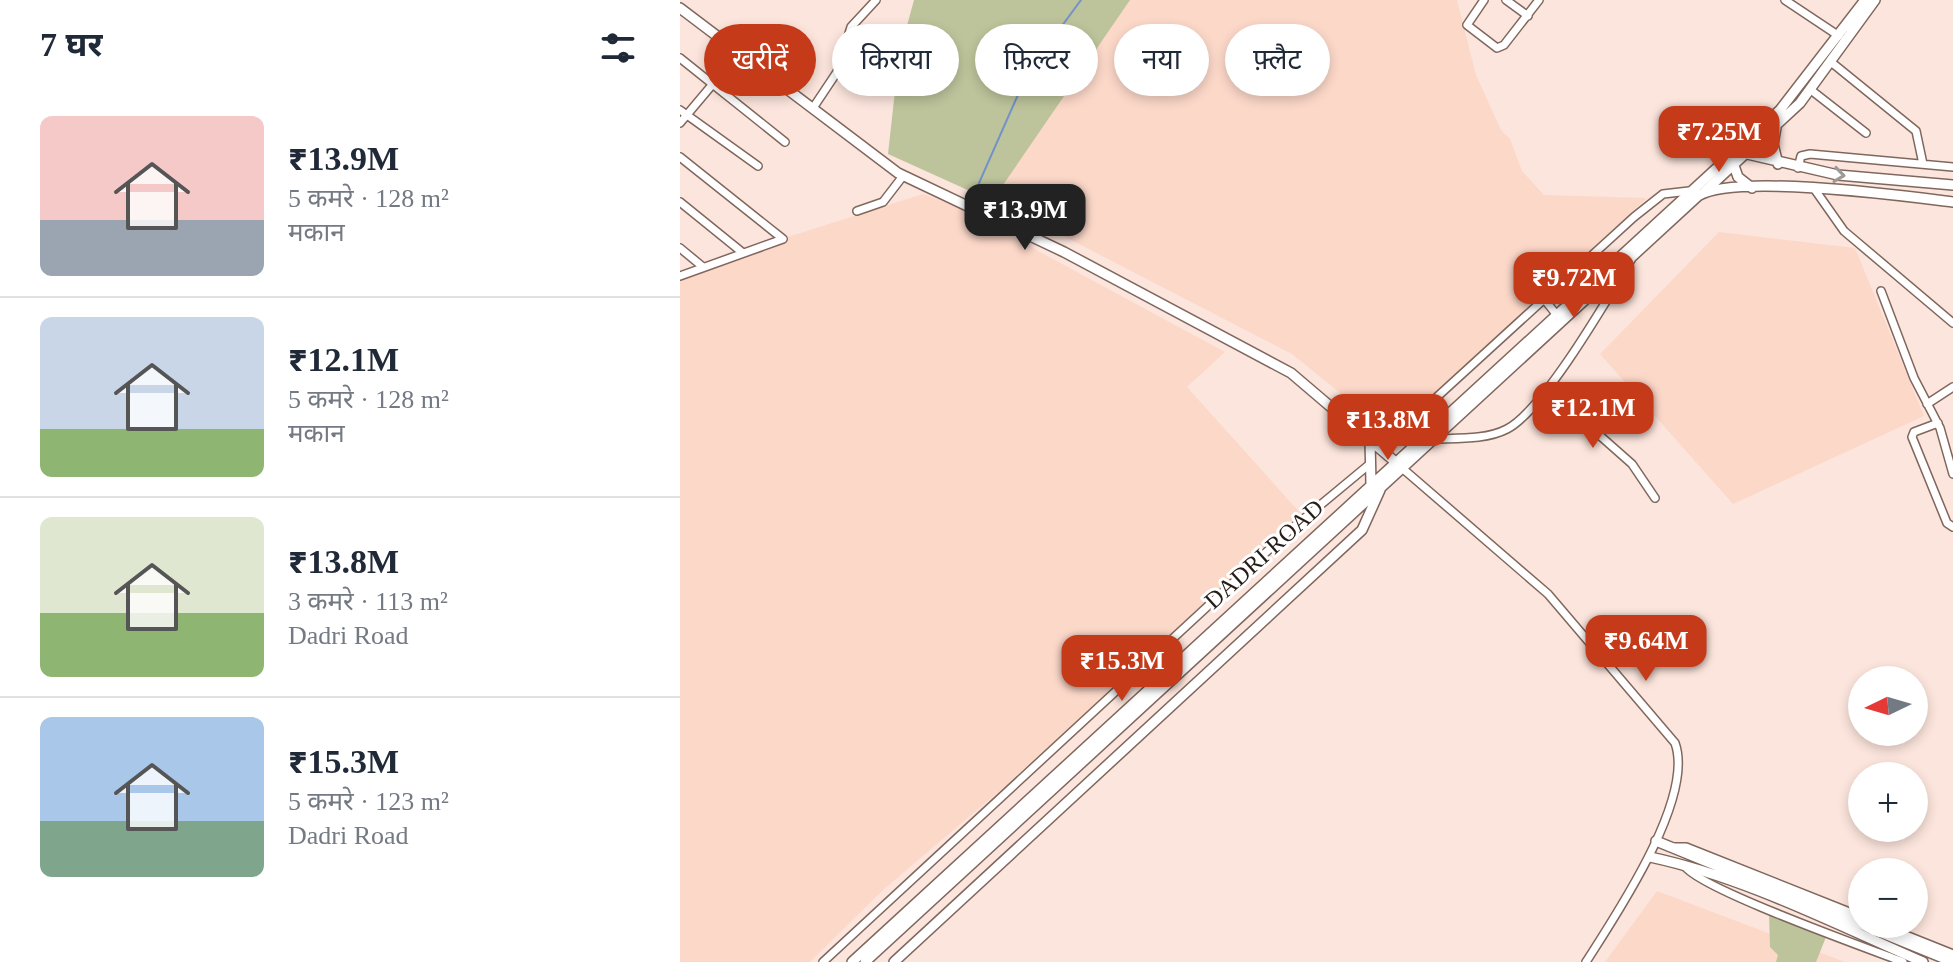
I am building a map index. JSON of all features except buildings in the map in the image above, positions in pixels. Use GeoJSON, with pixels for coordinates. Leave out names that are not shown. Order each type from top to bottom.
{"type":"FeatureCollection","features":[{"type":"Feature","properties":{"kind":"main road","name":"DADRI ROAD"},"geometry":{"type":"LineString","coordinates":[[852,962],[1430,436],[1636,253],[1697,193],[1734,151],[1787,104],[1865,0]]}},
{"type":"Feature","properties":{"kind":"main road","name":"DADRI ROAD"},"geometry":{"type":"LineString","coordinates":[[1430,436],[1553,310],[1747,155],[1776,128],[1811,90],[1875,0]]}},
{"type":"Feature","properties":{"kind":"main road"},"geometry":{"type":"LineString","coordinates":[[680,8],[704,26]]}},
{"type":"Feature","properties":{"kind":"main road"},"geometry":{"type":"LineString","coordinates":[[797,96],[903,176],[1064,252],[1291,373],[1399,465]]}},
{"type":"Feature","properties":{"kind":"main road"},"geometry":{"type":"LineString","coordinates":[[1776,128],[1773,144],[1778,164]]}},
{"type":"Feature","properties":{"kind":"main road"},"geometry":{"type":"LineString","coordinates":[[1752,188],[1738,177],[1733,166],[1734,151],[1778,164],[1838,175],[1953,185]]}},
{"type":"Feature","properties":{"kind":"main road"},"geometry":{"type":"LineString","coordinates":[[1697,193],[1813,187],[1953,202]]}},
{"type":"Feature","properties":{"kind":"main road"},"geometry":{"type":"LineString","coordinates":[[1367,437],[1391,440],[1430,436]]}},
{"type":"Feature","properties":{"kind":"main road"},"geometry":{"type":"LineString","coordinates":[[894,962],[1362,530],[1376,485],[1367,437]]}},
{"type":"Feature","properties":{"kind":"main road","name":"DADRI ROAD"},"geometry":{"type":"LineString","coordinates":[[865,962],[1252,605],[1376,485]]}},
{"type":"Feature","properties":{"kind":"main road"},"geometry":{"type":"LineString","coordinates":[[1252,605],[1265,621]]}},
{"type":"Feature","properties":{"kind":"main road"},"geometry":{"type":"LineString","coordinates":[[1656,841],[1953,962]]}},
{"type":"Feature","properties":{"kind":"main road"},"geometry":{"type":"LineString","coordinates":[[1650,857],[1684,865],[1923,962]]}},
{"type":"Feature","properties":{"kind":"street"},"geometry":{"type":"LineString","coordinates":[[813,108],[837,72],[851,27],[876,0]]}},
{"type":"Feature","properties":{"kind":"street"},"geometry":{"type":"LineString","coordinates":[[1484,0],[1467,25],[1497,48],[1504,45],[1539,0]]}},
{"type":"Feature","properties":{"kind":"street"},"geometry":{"type":"LineString","coordinates":[[1506,0],[1528,16]]}},
{"type":"Feature","properties":{"kind":"street"},"geometry":{"type":"LineString","coordinates":[[1785,0],[1839,36]]}},
{"type":"Feature","properties":{"kind":"street"},"geometry":{"type":"LineString","coordinates":[[680,58],[704,78]]}},
{"type":"Feature","properties":{"kind":"street"},"geometry":{"type":"LineString","coordinates":[[1831,62],[1916,131],[1923,164]]}},
{"type":"Feature","properties":{"kind":"street"},"geometry":{"type":"LineString","coordinates":[[1811,90],[1866,133]]}},
{"type":"Feature","properties":{"kind":"street"},"geometry":{"type":"LineString","coordinates":[[680,123],[683,113],[704,93]]}},
{"type":"Feature","properties":{"kind":"street"},"geometry":{"type":"LineString","coordinates":[[727,96],[785,142]]}},
{"type":"Feature","properties":{"kind":"street"},"geometry":{"type":"LineString","coordinates":[[683,113],[758,166]]}},
{"type":"Feature","properties":{"kind":"street"},"geometry":{"type":"LineString","coordinates":[[1798,168],[1801,156],[1810,154],[1953,167]]}},
{"type":"Feature","properties":{"kind":"street"},"geometry":{"type":"LineString","coordinates":[[680,157],[782,238],[778,243],[680,276]]}},
{"type":"Feature","properties":{"kind":"street"},"geometry":{"type":"LineString","coordinates":[[857,211],[883,202],[903,176]]}},
{"type":"Feature","properties":{"kind":"street"},"geometry":{"type":"LineString","coordinates":[[1813,187],[1844,231],[1953,323]]}},
{"type":"Feature","properties":{"kind":"street"},"geometry":{"type":"LineString","coordinates":[[1391,440],[1663,194],[1697,193]]}},
{"type":"Feature","properties":{"kind":"street"},"geometry":{"type":"LineString","coordinates":[[680,202],[743,253]]}},
{"type":"Feature","properties":{"kind":"street"},"geometry":{"type":"LineString","coordinates":[[680,248],[703,267]]}},
{"type":"Feature","properties":{"kind":"street"},"geometry":{"type":"LineString","coordinates":[[1430,436],[1505,430],[1522,418],[1593,323],[1636,253]]}},
{"type":"Feature","properties":{"kind":"street"},"geometry":{"type":"LineString","coordinates":[[1881,291],[1927,404],[1938,423],[1953,474]]}},
{"type":"Feature","properties":{"kind":"street"},"geometry":{"type":"LineString","coordinates":[[1544,299],[1553,310]]}},
{"type":"Feature","properties":{"kind":"street"},"geometry":{"type":"LineString","coordinates":[[1927,404],[1953,387]]}},
{"type":"Feature","properties":{"kind":"street"},"geometry":{"type":"LineString","coordinates":[[1546,388],[1632,464],[1655,498]]}},
{"type":"Feature","properties":{"kind":"street"},"geometry":{"type":"LineString","coordinates":[[1938,423],[1914,432],[1912,437],[1947,523],[1953,527]]}},
{"type":"Feature","properties":{"kind":"street"},"geometry":{"type":"LineString","coordinates":[[823,962],[1289,531],[1372,463]]}},
{"type":"Feature","properties":{"kind":"street"},"geometry":{"type":"LineString","coordinates":[[1399,465],[1548,594],[1675,743],[1679,768],[1650,857],[1586,962]]}},
{"type":"Feature","properties":{"kind":"street"},"geometry":{"type":"LineString","coordinates":[[1671,847],[1686,847],[1848,911]]}},
{"type":"Feature","properties":{"kind":"street"},"geometry":{"type":"LineString","coordinates":[[1684,865],[1690,874],[1736,895],[1903,962]]}},
{"type":"Feature","properties":{"kind":"street"},"geometry":{"type":"LineString","coordinates":[[1913,938],[1953,954]]}},
{"type":"Feature","properties":{"kind":"shaded area"},"geometry":{"type":"Polygon","coordinates":[[[1110,0],[1457,0],[1476,75],[1501,130],[1510,139],[1522,171],[1544,195],[1647,198],[1391,434],[1292,354],[984,195],[1048,96],[1098,96],[1098,24],[1094,24],[1110,0]]]}},
{"type":"Feature","properties":{"kind":"shaded area"},"geometry":{"type":"Polygon","coordinates":[[[923,194],[953,205],[1225,352],[1187,387],[1302,515],[1004,787],[883,890],[810,962],[680,962],[680,276],[684,270],[923,194]]]}},
{"type":"Feature","properties":{"kind":"shaded area"},"geometry":{"type":"Polygon","coordinates":[[[1719,232],[1855,248],[1924,416],[1733,504],[1600,354],[1719,232]]]}},
{"type":"Feature","properties":{"kind":"shaded area"},"geometry":{"type":"Polygon","coordinates":[[[1657,891],[1845,962],[1605,962],[1657,891]]]}},
{"type":"Feature","properties":{"kind":"green space"},"geometry":{"type":"Polygon","coordinates":[[[914,0],[1130,0],[1098,47],[1098,24],[975,24],[975,96],[1064,96],[992,201],[888,154],[894,96],[959,96],[959,24],[907,24],[914,0]]]}},
{"type":"Feature","properties":{"kind":"green space"},"geometry":{"type":"Polygon","coordinates":[[[1769,912],[1826,937],[1816,962],[1776,962],[1778,955],[1770,947],[1769,912]]]}},
{"type":"Feature","properties":{"kind":"waterway"},"geometry":{"type":"LineString","coordinates":[[979,183],[1028,72],[1081,0]]}}]}
